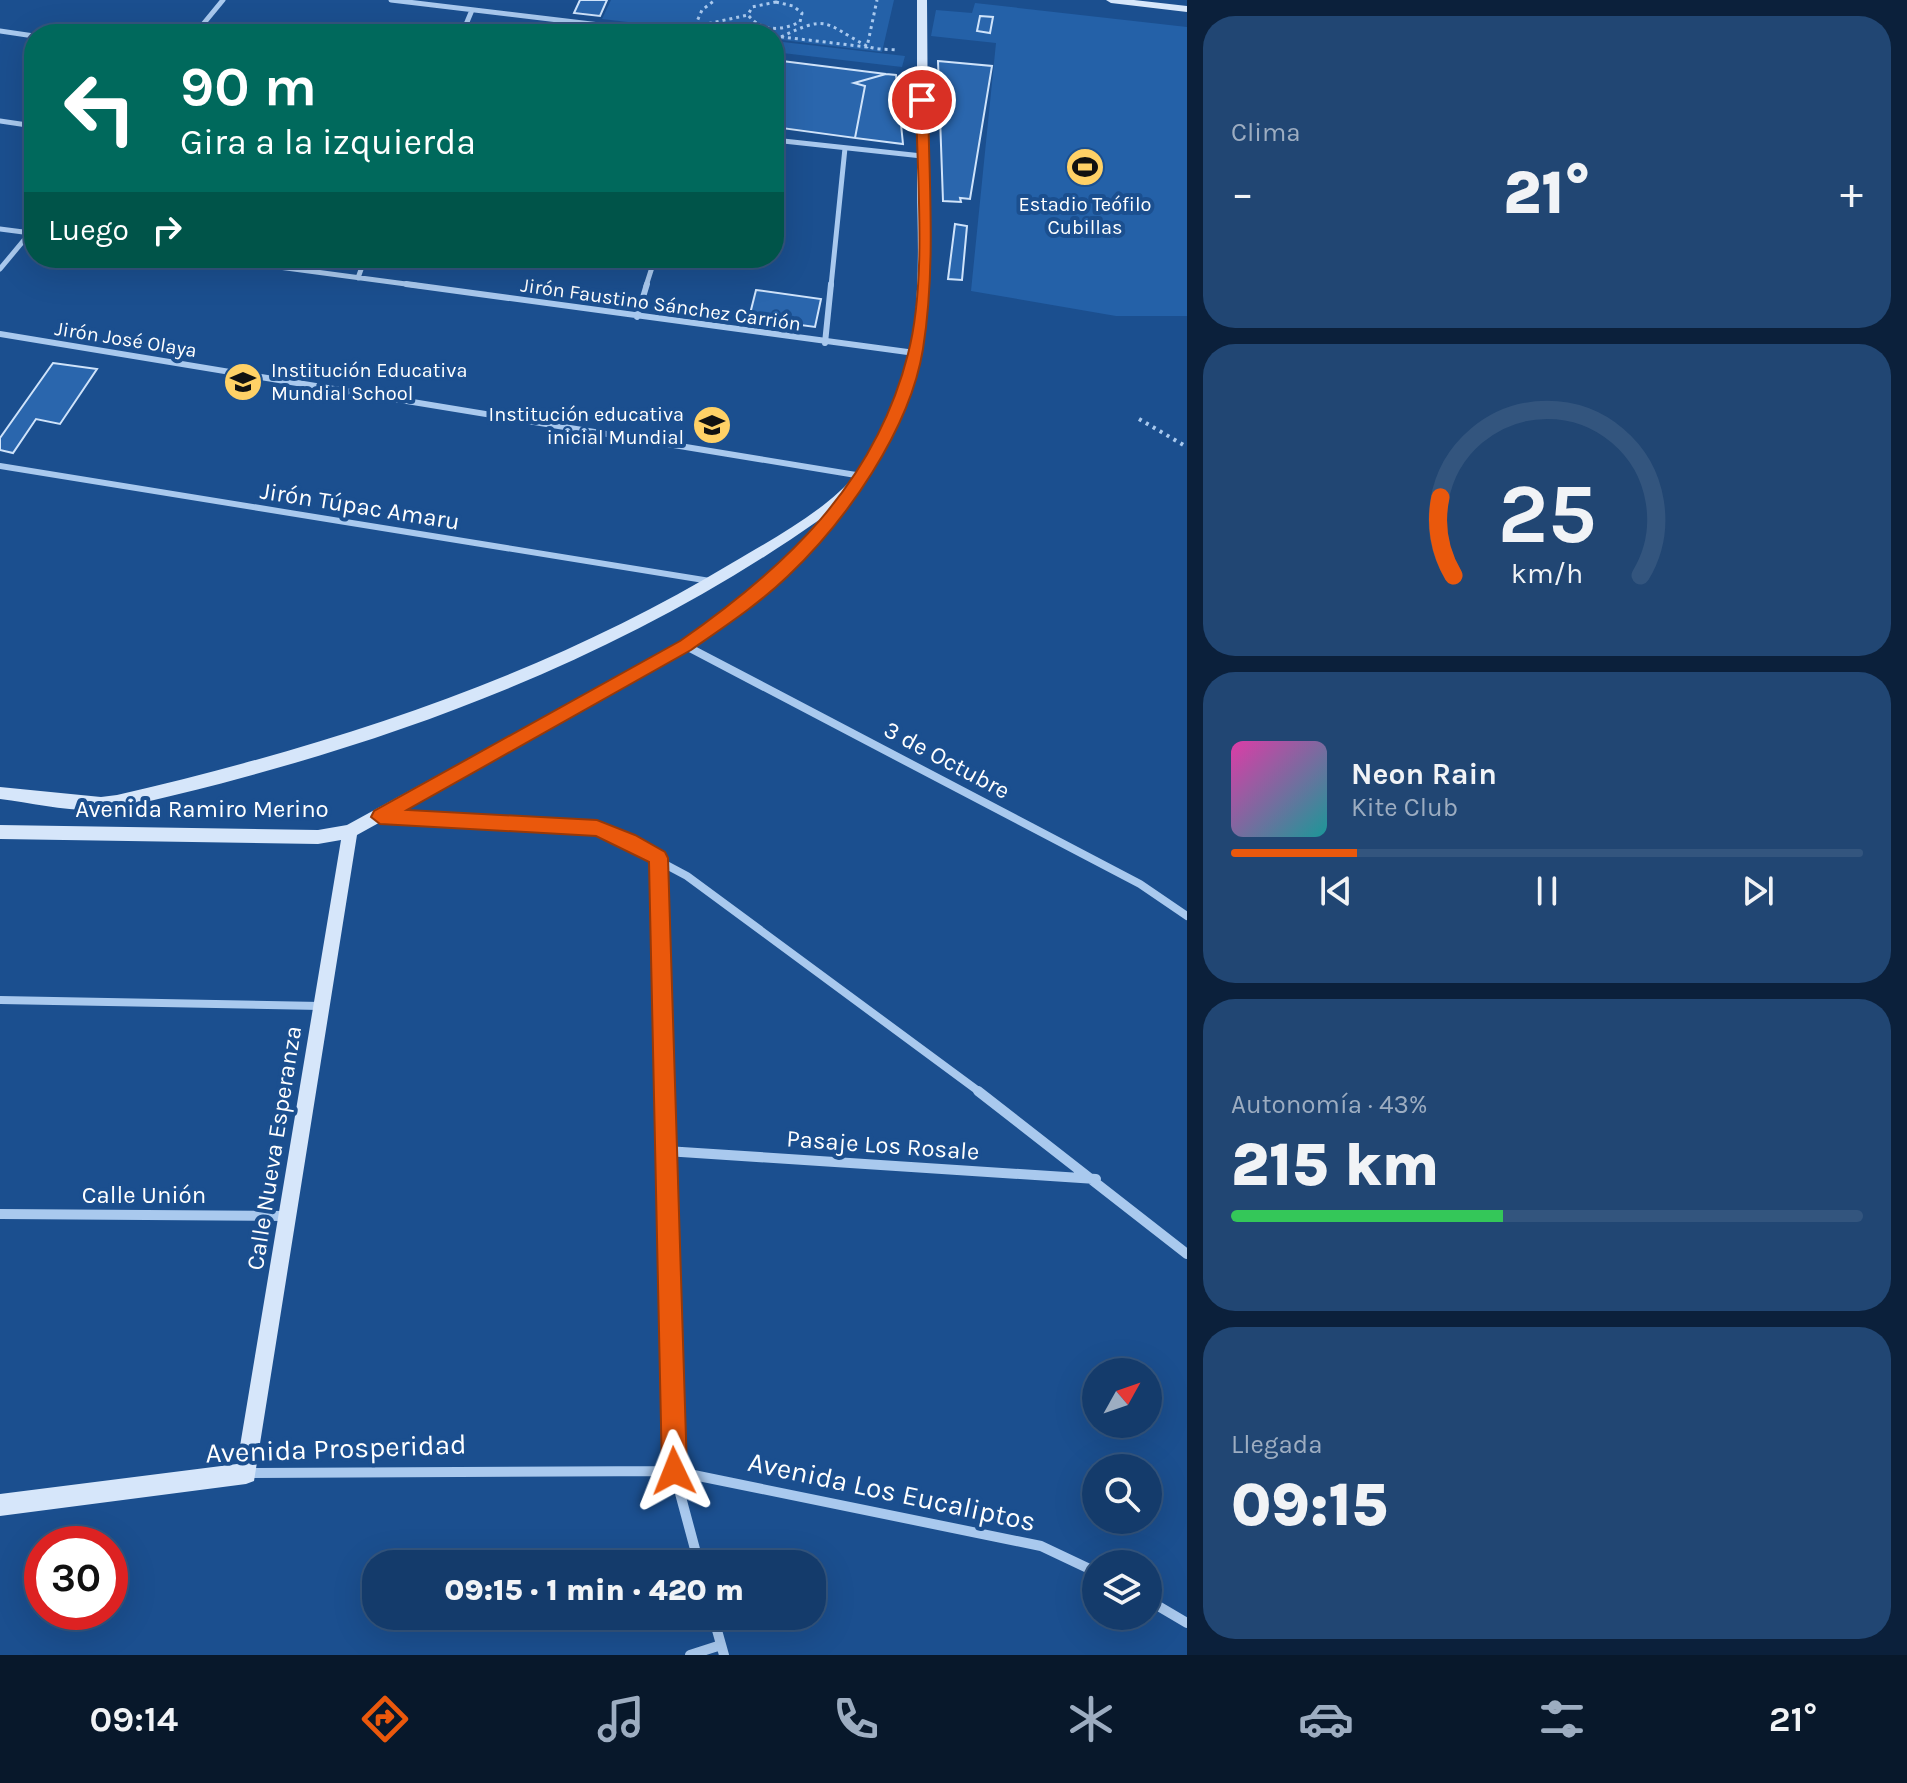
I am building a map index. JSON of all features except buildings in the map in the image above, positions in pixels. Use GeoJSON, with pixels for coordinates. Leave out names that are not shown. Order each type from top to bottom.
{"type":"FeatureCollection","features":[{"type":"Feature","properties":{"kind":"street"},"geometry":{"type":"LineString","coordinates":[[203,24],[223,0]]}},
{"type":"Feature","properties":{"kind":"street"},"geometry":{"type":"LineString","coordinates":[[391,0],[590,24]]}},
{"type":"Feature","properties":{"kind":"street"},"geometry":{"type":"LineString","coordinates":[[450,7],[455,0]]}},
{"type":"Feature","properties":{"kind":"street","name":"Avenida Ramiro Merino"},"geometry":{"type":"LineString","coordinates":[[0,832],[318,837],[350,831],[686,646],[782,573],[813,540],[862,476],[891,425],[915,353],[923,292],[922,0]]}},
{"type":"Feature","properties":{"kind":"street"},"geometry":{"type":"LineString","coordinates":[[1111,0],[1187,9]]}},
{"type":"Feature","properties":{"kind":"street"},"geometry":{"type":"LineString","coordinates":[[466,24],[472,10]]}},
{"type":"Feature","properties":{"kind":"street"},"geometry":{"type":"LineString","coordinates":[[0,31],[24,35]]}},
{"type":"Feature","properties":{"kind":"street"},"geometry":{"type":"LineString","coordinates":[[0,121],[24,125]]}},
{"type":"Feature","properties":{"kind":"street"},"geometry":{"type":"LineString","coordinates":[[784,141],[922,156]]}},
{"type":"Feature","properties":{"kind":"street"},"geometry":{"type":"LineString","coordinates":[[825,343],[845,148]]}},
{"type":"Feature","properties":{"kind":"street"},"geometry":{"type":"LineString","coordinates":[[0,229],[24,231]]}},
{"type":"Feature","properties":{"kind":"street"},"geometry":{"type":"LineString","coordinates":[[0,269],[24,242]]}},
{"type":"Feature","properties":{"kind":"street","name":"Jirón Faustino Sánchez Carrión"},"geometry":{"type":"LineString","coordinates":[[284,268],[915,353]]}},
{"type":"Feature","properties":{"kind":"street"},"geometry":{"type":"LineString","coordinates":[[358,278],[362,268]]}},
{"type":"Feature","properties":{"kind":"street"},"geometry":{"type":"LineString","coordinates":[[637,317],[652,268]]}},
{"type":"Feature","properties":{"kind":"street","name":"Jirón José Olaya"},"geometry":{"type":"LineString","coordinates":[[0,334],[862,476]]}},
{"type":"Feature","properties":{"kind":"street","name":"Jirón Túpac Amaru"},"geometry":{"type":"LineString","coordinates":[[0,466],[714,582]]}},
{"type":"Feature","properties":{"kind":"street","name":"Avenida Ramiro Merino"},"geometry":{"type":"LineString","coordinates":[[0,793],[101,804],[245,774],[369,736],[512,679],[650,618],[714,582],[796,529],[862,476]]}},
{"type":"Feature","properties":{"kind":"street","name":"3 de Octubre"},"geometry":{"type":"LineString","coordinates":[[686,646],[1140,884],[1187,916]]}},
{"type":"Feature","properties":{"kind":"street"},"geometry":{"type":"LineString","coordinates":[[380,817],[597,828],[629,840],[659,858],[1098,1179],[1187,1254]]}},
{"type":"Feature","properties":{"kind":"street","name":"Calle Nueva Esperanza"},"geometry":{"type":"LineString","coordinates":[[246,1473],[350,831]]}},
{"type":"Feature","properties":{"kind":"street"},"geometry":{"type":"LineString","coordinates":[[659,858],[674,1471],[695,1550]]}},
{"type":"Feature","properties":{"kind":"street"},"geometry":{"type":"LineString","coordinates":[[0,1000],[321,1006]]}},
{"type":"Feature","properties":{"kind":"street","name":"Pasaje Los Rosale"},"geometry":{"type":"LineString","coordinates":[[666,1151],[1098,1179]]}},
{"type":"Feature","properties":{"kind":"street","name":"Calle Unión"},"geometry":{"type":"LineString","coordinates":[[0,1214],[287,1216]]}},
{"type":"Feature","properties":{"kind":"street","name":"Avenida Prosperidad"},"geometry":{"type":"LineString","coordinates":[[0,1505],[246,1473],[674,1471]]}},
{"type":"Feature","properties":{"kind":"street","name":"Avenida Los Eucaliptos"},"geometry":{"type":"LineString","coordinates":[[674,1471],[1041,1546],[1082,1565]]}},
{"type":"Feature","properties":{"kind":"street"},"geometry":{"type":"LineString","coordinates":[[1162,1608],[1187,1623]]}},
{"type":"Feature","properties":{"kind":"street"},"geometry":{"type":"LineString","coordinates":[[690,1655],[722,1650],[717,1630]]}},
{"type":"Feature","properties":{"kind":"path"},"geometry":{"type":"LineString","coordinates":[[696,24],[702,10],[715,0]]}},
{"type":"Feature","properties":{"kind":"path"},"geometry":{"type":"LineString","coordinates":[[747,0],[756,5],[776,2],[793,6],[802,13],[796,26],[784,35]]}},
{"type":"Feature","properties":{"kind":"path"},"geometry":{"type":"LineString","coordinates":[[867,47],[877,0]]}},
{"type":"Feature","properties":{"kind":"path"},"geometry":{"type":"LineString","coordinates":[[708,24],[748,15],[756,5]]}},
{"type":"Feature","properties":{"kind":"path"},"geometry":{"type":"LineString","coordinates":[[748,15],[755,24]]}},
{"type":"Feature","properties":{"kind":"path"},"geometry":{"type":"LineString","coordinates":[[784,27],[817,23],[837,26],[867,47]]}},
{"type":"Feature","properties":{"kind":"path"},"geometry":{"type":"LineString","coordinates":[[784,37],[867,47]]}},
{"type":"Feature","properties":{"kind":"path"},"geometry":{"type":"LineString","coordinates":[[1139,419],[1187,447]]}},
{"type":"Feature","properties":{"kind":"shaded area"},"geometry":{"type":"Polygon","coordinates":[[[611,0],[894,0],[882,52],[784,40],[784,24],[645,24],[602,19],[611,0]]]}},
{"type":"Feature","properties":{"kind":"shaded area","name":"Estadio Teófilo Cubillas"},"geometry":{"type":"Polygon","coordinates":[[[975,3],[1187,27],[1187,316],[1116,316],[971,291],[996,43],[931,36],[936,10],[972,13],[975,3]]]}},
{"type":"Feature","properties":{"kind":"shaded area"},"geometry":{"type":"Polygon","coordinates":[[[784,42],[905,56],[902,67],[784,53],[784,42]]]}},
{"type":"Feature","properties":{"kind":"place","name":"Estadio Teófilo Cubillas"},"geometry":{"type":"Point","coordinates":[1085,167]}},
{"type":"Feature","properties":{"kind":"place","name":"Institución Educativa Mundial School"},"geometry":{"type":"Point","coordinates":[243,382]}},
{"type":"Feature","properties":{"kind":"place","name":"Institución educativa inicial Mundial"},"geometry":{"type":"Point","coordinates":[712,425]}},
{"type":"Feature","properties":{"kind":"route"},"geometry":{"type":"LineString","coordinates":[[674,1471],[659,858],[629,840],[597,828],[380,817],[686,646],[782,573],[813,540],[862,476],[891,425],[907,387],[915,353],[923,292],[922,100]]}}]}
